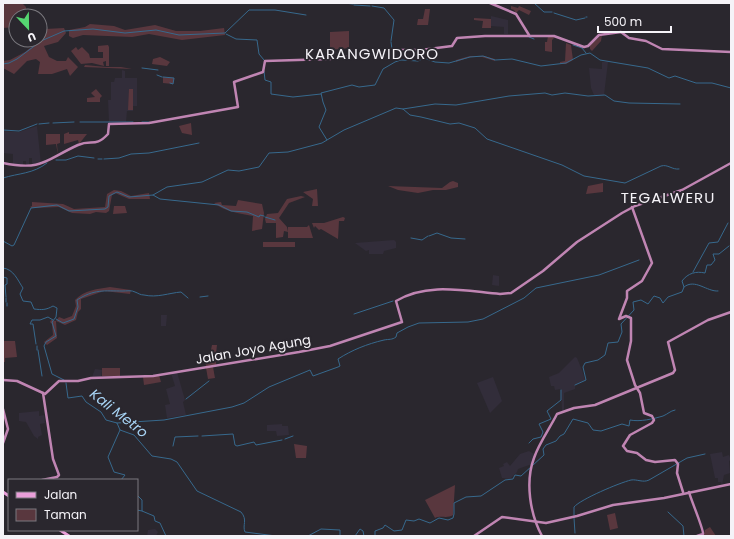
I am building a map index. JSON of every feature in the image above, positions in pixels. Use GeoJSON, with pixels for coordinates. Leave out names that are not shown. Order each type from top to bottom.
{"type":"FeatureCollection","features":[{"type":"Feature","properties":{"kind":"street"},"geometry":{"type":"LineString","coordinates":[[490,3],[516,14],[529,35]]}},
{"type":"Feature","properties":{"kind":"street"},"geometry":{"type":"LineString","coordinates":[[3,163],[24,166],[37,165],[79,145],[99,143],[108,134],[109,124],[149,123],[238,106],[234,82],[264,72],[265,61],[330,59],[391,50],[431,49],[452,46],[456,38],[461,37],[529,35],[556,36],[584,47],[599,35],[621,32],[629,38],[647,42],[662,49],[731,52]]}},
{"type":"Feature","properties":{"kind":"street"},"geometry":{"type":"LineString","coordinates":[[683,492],[677,474],[677,464],[673,459],[659,462],[646,460],[637,454],[629,453],[624,449],[624,443],[627,438],[635,431],[652,423],[654,418],[644,413],[640,393],[627,359],[631,339],[631,319],[628,316],[619,320],[627,298],[627,290],[642,282],[652,263],[632,208],[680,191],[731,163]]}},
{"type":"Feature","properties":{"kind":"street","name":"Jalan Joyo Agung"},"geometry":{"type":"LineString","coordinates":[[43,392],[45,394],[56,382],[62,380],[78,381],[90,378],[153,376],[330,346],[402,322],[396,301],[419,291],[442,289],[506,294],[543,272],[570,248],[594,231],[632,208]]}},
{"type":"Feature","properties":{"kind":"street"},"geometry":{"type":"LineString","coordinates":[[542,536],[534,522],[530,495],[532,465],[535,454],[557,414],[574,408],[595,405],[675,371],[668,342],[708,320],[731,312]]}},
{"type":"Feature","properties":{"kind":"street"},"geometry":{"type":"LineString","coordinates":[[3,380],[17,381],[43,392],[54,461],[59,475],[57,477],[47,479]]}},
{"type":"Feature","properties":{"kind":"street"},"geometry":{"type":"LineString","coordinates":[[3,409],[8,429],[3,443]]}},
{"type":"Feature","properties":{"kind":"street"},"geometry":{"type":"LineString","coordinates":[[474,536],[488,528],[498,518],[506,517],[546,523],[574,517],[613,505],[664,498],[683,492],[731,484]]}},
{"type":"Feature","properties":{"kind":"street"},"geometry":{"type":"LineString","coordinates":[[689,492],[696,515],[704,530],[703,534],[697,536]]}},
{"type":"Feature","properties":{"kind":"shaded area"},"geometry":{"type":"Polygon","coordinates":[[[491,16],[508,20],[508,34],[504,34],[504,27],[491,26],[491,16]]]}},
{"type":"Feature","properties":{"kind":"shaded area"},"geometry":{"type":"Polygon","coordinates":[[[602,62],[608,62],[604,95],[594,95],[591,88],[589,68],[602,69],[602,62]]]}},
{"type":"Feature","properties":{"kind":"shaded area"},"geometry":{"type":"Polygon","coordinates":[[[122,70],[125,71],[125,78],[137,78],[137,106],[133,106],[133,111],[127,111],[126,122],[109,122],[108,100],[111,100],[111,82],[114,82],[115,78],[122,78],[122,70]]]}},
{"type":"Feature","properties":{"kind":"shaded area"},"geometry":{"type":"Polygon","coordinates":[[[37,126],[41,164],[32,165],[32,158],[29,158],[29,166],[26,166],[26,161],[23,161],[23,166],[13,164],[13,154],[3,153],[3,131],[19,132],[37,126]]]}},
{"type":"Feature","properties":{"kind":"shaded area"},"geometry":{"type":"Polygon","coordinates":[[[394,240],[396,242],[396,248],[384,251],[383,254],[369,254],[369,250],[366,251],[355,243],[394,240]]]}},
{"type":"Feature","properties":{"kind":"shaded area"},"geometry":{"type":"Polygon","coordinates":[[[493,275],[499,276],[499,286],[492,285],[493,275]]]}},
{"type":"Feature","properties":{"kind":"shaded area"},"geometry":{"type":"Polygon","coordinates":[[[161,315],[167,315],[166,326],[161,326],[161,315]]]}},
{"type":"Feature","properties":{"kind":"shaded area"},"geometry":{"type":"Polygon","coordinates":[[[575,357],[577,358],[585,380],[575,385],[575,389],[564,393],[564,410],[562,411],[561,389],[555,390],[554,386],[551,386],[549,377],[559,373],[575,357]]]}},
{"type":"Feature","properties":{"kind":"shaded area"},"geometry":{"type":"Polygon","coordinates":[[[95,369],[102,370],[101,377],[92,377],[95,369]]]}},
{"type":"Feature","properties":{"kind":"shaded area"},"geometry":{"type":"Polygon","coordinates":[[[177,372],[185,400],[183,402],[186,415],[167,418],[165,405],[170,404],[166,389],[175,386],[171,373],[177,372]]]}},
{"type":"Feature","properties":{"kind":"shaded area"},"geometry":{"type":"Polygon","coordinates":[[[493,377],[502,401],[490,413],[477,383],[493,377]]]}},
{"type":"Feature","properties":{"kind":"shaded area"},"geometry":{"type":"Polygon","coordinates":[[[39,411],[39,416],[44,415],[45,423],[40,424],[42,435],[38,437],[38,439],[34,436],[26,422],[19,421],[19,413],[39,411]]]}},
{"type":"Feature","properties":{"kind":"shaded area"},"geometry":{"type":"Polygon","coordinates":[[[282,424],[282,426],[288,426],[289,435],[277,436],[276,431],[267,431],[267,425],[282,424]]]}},
{"type":"Feature","properties":{"kind":"shaded area"},"geometry":{"type":"Polygon","coordinates":[[[529,451],[534,454],[532,464],[518,469],[510,479],[502,478],[499,468],[504,466],[503,464],[507,462],[510,466],[520,454],[529,451]]]}},
{"type":"Feature","properties":{"kind":"shaded area"},"geometry":{"type":"Polygon","coordinates":[[[722,452],[723,457],[729,455],[731,460],[729,461],[730,473],[724,475],[722,485],[721,482],[718,482],[718,478],[715,478],[710,454],[722,452]]]}},
{"type":"Feature","properties":{"kind":"shaded area"},"geometry":{"type":"Polygon","coordinates":[[[155,529],[158,532],[156,536],[147,536],[148,530],[155,529]]]}},
{"type":"Feature","properties":{"kind":"green space"},"geometry":{"type":"Polygon","coordinates":[[[3,3],[22,3],[26,8],[8,8],[8,28],[3,28],[3,3]]]}},
{"type":"Feature","properties":{"kind":"green space"},"geometry":{"type":"Polygon","coordinates":[[[511,6],[518,8],[519,6],[531,11],[529,15],[519,10],[516,13],[511,9],[511,6]]]}},
{"type":"Feature","properties":{"kind":"green space"},"geometry":{"type":"Polygon","coordinates":[[[425,9],[430,9],[428,25],[417,25],[418,19],[423,19],[425,9]]]}},
{"type":"Feature","properties":{"kind":"green space"},"geometry":{"type":"Polygon","coordinates":[[[474,18],[491,19],[491,28],[482,28],[483,21],[474,20],[474,18]]]}},
{"type":"Feature","properties":{"kind":"green space"},"geometry":{"type":"Polygon","coordinates":[[[90,24],[114,26],[125,30],[155,25],[176,31],[200,31],[224,28],[225,35],[182,40],[149,34],[132,37],[83,35],[73,38],[69,36],[69,30],[85,27],[90,24]]]}},
{"type":"Feature","properties":{"kind":"green space"},"geometry":{"type":"Polygon","coordinates":[[[64,28],[66,33],[58,42],[48,45],[48,29],[64,28]]]}},
{"type":"Feature","properties":{"kind":"green space"},"geometry":{"type":"Polygon","coordinates":[[[349,31],[349,48],[330,50],[330,32],[349,31]]]}},
{"type":"Feature","properties":{"kind":"green space"},"geometry":{"type":"Polygon","coordinates":[[[602,35],[601,41],[592,51],[590,49],[590,45],[602,35]]]}},
{"type":"Feature","properties":{"kind":"green space"},"geometry":{"type":"Polygon","coordinates":[[[548,36],[555,37],[552,40],[552,52],[545,51],[545,42],[547,42],[548,36]]]}},
{"type":"Feature","properties":{"kind":"green space"},"geometry":{"type":"Polygon","coordinates":[[[566,43],[571,45],[573,60],[566,64],[560,64],[560,62],[565,61],[566,43]]]}},
{"type":"Feature","properties":{"kind":"green space"},"geometry":{"type":"Polygon","coordinates":[[[108,45],[109,66],[106,66],[106,61],[103,62],[104,66],[92,63],[81,64],[71,51],[76,47],[78,50],[82,47],[89,54],[90,58],[103,58],[103,52],[98,52],[98,46],[108,45]]]}},
{"type":"Feature","properties":{"kind":"green space"},"geometry":{"type":"Polygon","coordinates":[[[30,48],[45,48],[49,57],[57,61],[66,61],[68,57],[78,67],[70,76],[67,69],[52,74],[38,74],[40,62],[36,59],[27,61],[14,74],[3,68],[3,61],[10,60],[30,48]]]}},
{"type":"Feature","properties":{"kind":"green space"},"geometry":{"type":"Polygon","coordinates":[[[470,56],[484,56],[495,59],[495,61],[482,57],[470,57],[456,62],[456,60],[470,56]]]}},
{"type":"Feature","properties":{"kind":"green space"},"geometry":{"type":"Polygon","coordinates":[[[160,57],[170,62],[167,66],[152,64],[153,59],[160,57]]]}},
{"type":"Feature","properties":{"kind":"green space"},"geometry":{"type":"Polygon","coordinates":[[[85,65],[121,67],[132,69],[84,67],[85,65]]]}},
{"type":"Feature","properties":{"kind":"green space"},"geometry":{"type":"Polygon","coordinates":[[[163,77],[174,78],[173,84],[163,83],[163,77]]]}},
{"type":"Feature","properties":{"kind":"green space"},"geometry":{"type":"Polygon","coordinates":[[[96,89],[102,96],[100,98],[100,102],[87,102],[87,98],[95,97],[91,93],[96,89]]]}},
{"type":"Feature","properties":{"kind":"green space"},"geometry":{"type":"Polygon","coordinates":[[[129,89],[133,89],[133,110],[128,110],[129,89]]]}},
{"type":"Feature","properties":{"kind":"green space"},"geometry":{"type":"Polygon","coordinates":[[[191,123],[192,135],[182,133],[179,126],[191,123]]]}},
{"type":"Feature","properties":{"kind":"green space"},"geometry":{"type":"Polygon","coordinates":[[[69,132],[69,134],[87,134],[79,144],[78,140],[64,144],[64,134],[69,132]]]}},
{"type":"Feature","properties":{"kind":"green space"},"geometry":{"type":"Polygon","coordinates":[[[46,134],[60,134],[60,143],[57,144],[58,155],[56,144],[46,145],[46,134]]]}},
{"type":"Feature","properties":{"kind":"green space"},"geometry":{"type":"Polygon","coordinates":[[[453,181],[458,183],[458,187],[418,193],[398,190],[388,186],[442,188],[453,181]]]}},
{"type":"Feature","properties":{"kind":"green space"},"geometry":{"type":"Polygon","coordinates":[[[603,183],[603,192],[586,194],[588,186],[603,183]]]}},
{"type":"Feature","properties":{"kind":"green space"},"geometry":{"type":"Polygon","coordinates":[[[317,189],[318,206],[312,206],[313,199],[303,192],[317,189]]]}},
{"type":"Feature","properties":{"kind":"green space"},"geometry":{"type":"Polygon","coordinates":[[[114,190],[121,191],[131,196],[149,193],[150,199],[129,199],[115,193],[112,195],[109,211],[106,213],[72,213],[59,207],[30,207],[32,206],[32,202],[63,204],[74,209],[105,207],[107,194],[114,190]]]}},
{"type":"Feature","properties":{"kind":"green space"},"geometry":{"type":"Polygon","coordinates":[[[301,196],[305,197],[289,203],[279,218],[287,227],[288,232],[284,231],[283,237],[276,238],[276,223],[266,223],[265,219],[267,214],[278,213],[287,199],[301,196]]]}},
{"type":"Feature","properties":{"kind":"green space"},"geometry":{"type":"Polygon","coordinates":[[[238,200],[262,204],[264,213],[262,229],[252,231],[253,216],[228,210],[214,203],[221,202],[222,205],[236,206],[238,200]]]}},
{"type":"Feature","properties":{"kind":"green space"},"geometry":{"type":"Polygon","coordinates":[[[114,206],[125,206],[127,213],[113,214],[114,206]]]}},
{"type":"Feature","properties":{"kind":"green space"},"geometry":{"type":"Polygon","coordinates":[[[343,217],[345,218],[344,221],[339,221],[338,239],[321,229],[319,230],[315,226],[314,228],[312,223],[324,223],[343,217]]]}},
{"type":"Feature","properties":{"kind":"green space"},"geometry":{"type":"Polygon","coordinates":[[[309,225],[313,238],[288,238],[288,227],[307,227],[309,225]]]}},
{"type":"Feature","properties":{"kind":"green space"},"geometry":{"type":"Polygon","coordinates":[[[263,242],[295,242],[295,247],[263,247],[263,242]]]}},
{"type":"Feature","properties":{"kind":"green space"},"geometry":{"type":"Polygon","coordinates":[[[110,287],[131,290],[130,294],[104,291],[81,299],[81,309],[78,312],[76,320],[65,325],[56,321],[59,317],[64,319],[72,316],[76,306],[75,300],[87,292],[110,287]]]}},
{"type":"Feature","properties":{"kind":"green space"},"geometry":{"type":"Polygon","coordinates":[[[51,320],[56,321],[57,338],[47,345],[44,342],[53,335],[52,324],[50,322],[51,320]]]}},
{"type":"Feature","properties":{"kind":"green space"},"geometry":{"type":"Polygon","coordinates":[[[3,341],[15,341],[17,357],[5,358],[5,362],[3,362],[3,341]]]}},
{"type":"Feature","properties":{"kind":"green space"},"geometry":{"type":"Polygon","coordinates":[[[212,345],[217,345],[216,354],[213,355],[216,355],[216,365],[206,366],[205,361],[209,359],[212,345]]]}},
{"type":"Feature","properties":{"kind":"green space"},"geometry":{"type":"Polygon","coordinates":[[[213,367],[215,378],[208,379],[206,368],[213,367]]]}},
{"type":"Feature","properties":{"kind":"green space"},"geometry":{"type":"Polygon","coordinates":[[[102,368],[120,368],[120,376],[102,376],[102,368]]]}},
{"type":"Feature","properties":{"kind":"green space"},"geometry":{"type":"Polygon","coordinates":[[[159,375],[161,382],[144,385],[143,377],[159,375]]]}},
{"type":"Feature","properties":{"kind":"green space"},"geometry":{"type":"Polygon","coordinates":[[[294,444],[307,446],[306,458],[296,458],[294,444]]]}},
{"type":"Feature","properties":{"kind":"green space"},"geometry":{"type":"Polygon","coordinates":[[[455,485],[453,515],[435,518],[425,500],[455,485]]]}},
{"type":"Feature","properties":{"kind":"green space"},"geometry":{"type":"Polygon","coordinates":[[[615,513],[618,528],[610,530],[607,515],[615,513]]]}},
{"type":"Feature","properties":{"kind":"green space"},"geometry":{"type":"Polygon","coordinates":[[[710,527],[716,536],[699,536],[704,534],[705,530],[710,527]]]}},
{"type":"Feature","properties":{"kind":"waterway"},"geometry":{"type":"LineString","coordinates":[[344,3],[353,4]]}},
{"type":"Feature","properties":{"kind":"waterway"},"geometry":{"type":"LineString","coordinates":[[534,3],[544,12],[552,12]]}},
{"type":"Feature","properties":{"kind":"waterway"},"geometry":{"type":"LineString","coordinates":[[354,5],[370,6]]}},
{"type":"Feature","properties":{"kind":"waterway"},"geometry":{"type":"LineString","coordinates":[[372,6],[384,8],[394,20],[391,41]]}},
{"type":"Feature","properties":{"kind":"waterway"},"geometry":{"type":"LineString","coordinates":[[3,64],[17,59],[41,41],[64,31],[93,29],[125,33],[156,30],[179,35],[225,33],[249,10],[275,10],[306,15]]}},
{"type":"Feature","properties":{"kind":"waterway"},"geometry":{"type":"LineString","coordinates":[[554,13],[576,20],[585,18]]}},
{"type":"Feature","properties":{"kind":"waterway"},"geometry":{"type":"LineString","coordinates":[[226,34],[236,39],[257,40],[259,54],[264,60]]}},
{"type":"Feature","properties":{"kind":"waterway"},"geometry":{"type":"LineString","coordinates":[[529,37],[534,39]]}},
{"type":"Feature","properties":{"kind":"waterway"},"geometry":{"type":"LineString","coordinates":[[391,42],[392,49]]}},
{"type":"Feature","properties":{"kind":"waterway"},"geometry":{"type":"LineString","coordinates":[[573,45],[582,48],[586,53]]}},
{"type":"Feature","properties":{"kind":"waterway"},"geometry":{"type":"LineString","coordinates":[[392,51],[392,56],[398,59]]}},
{"type":"Feature","properties":{"kind":"waterway"},"geometry":{"type":"LineString","coordinates":[[153,195],[167,187],[202,182],[228,170],[239,171],[259,167],[269,153],[288,152],[322,143],[327,140],[319,127],[326,110],[321,93],[352,85],[359,87],[375,85],[383,69],[401,60],[418,61],[424,58],[435,62],[449,63],[470,57],[483,56],[495,60],[512,59],[541,66],[566,63],[581,55],[590,53],[600,60],[648,68],[669,78],[675,76],[696,83],[712,83],[731,88]]}},
{"type":"Feature","properties":{"kind":"waterway"},"geometry":{"type":"LineString","coordinates":[[142,68],[158,70]]}},
{"type":"Feature","properties":{"kind":"waterway"},"geometry":{"type":"LineString","coordinates":[[264,71],[265,80],[271,82],[271,94],[293,97],[321,94]]}},
{"type":"Feature","properties":{"kind":"waterway"},"geometry":{"type":"LineString","coordinates":[[157,75],[162,77]]}},
{"type":"Feature","properties":{"kind":"waterway"},"geometry":{"type":"LineString","coordinates":[[163,77],[174,78],[173,84],[170,83]]}},
{"type":"Feature","properties":{"kind":"waterway"},"geometry":{"type":"LineString","coordinates":[[403,109],[435,104],[456,105],[509,96],[545,93],[552,95],[565,93],[588,96],[605,95],[614,101],[629,103],[680,104]]}},
{"type":"Feature","properties":{"kind":"waterway"},"geometry":{"type":"LineString","coordinates":[[327,140],[344,130],[396,108],[403,109],[410,115],[450,124],[459,123],[475,128],[487,139],[562,165],[584,176],[625,183],[661,166],[679,169]]}},
{"type":"Feature","properties":{"kind":"waterway"},"geometry":{"type":"LineString","coordinates":[[53,123],[74,122]]}},
{"type":"Feature","properties":{"kind":"waterway"},"geometry":{"type":"LineString","coordinates":[[80,122],[133,122]]}},
{"type":"Feature","properties":{"kind":"waterway"},"geometry":{"type":"LineString","coordinates":[[142,122],[149,122]]}},
{"type":"Feature","properties":{"kind":"waterway"},"geometry":{"type":"LineString","coordinates":[[39,124],[49,123]]}},
{"type":"Feature","properties":{"kind":"waterway"},"geometry":{"type":"LineString","coordinates":[[3,130],[19,131],[37,124]]}},
{"type":"Feature","properties":{"kind":"waterway"},"geometry":{"type":"LineString","coordinates":[[104,159],[119,158],[131,154],[149,153],[199,143]]}},
{"type":"Feature","properties":{"kind":"waterway"},"geometry":{"type":"LineString","coordinates":[[56,160],[66,160],[78,156],[94,158]]}},
{"type":"Feature","properties":{"kind":"waterway"},"geometry":{"type":"LineString","coordinates":[[3,178],[31,171],[42,167],[47,163]]}},
{"type":"Feature","properties":{"kind":"waterway"},"geometry":{"type":"LineString","coordinates":[[3,241],[12,246],[14,245],[31,208],[57,205],[69,211],[105,209],[108,207],[109,196],[117,192],[129,197],[153,195],[160,199],[219,205],[231,211],[247,212],[259,217],[260,215],[264,216]]}},
{"type":"Feature","properties":{"kind":"waterway"},"geometry":{"type":"LineString","coordinates":[[265,217],[275,220]]}},
{"type":"Feature","properties":{"kind":"waterway"},"geometry":{"type":"LineString","coordinates":[[693,272],[709,243],[718,242],[728,223]]}},
{"type":"Feature","properties":{"kind":"waterway"},"geometry":{"type":"LineString","coordinates":[[429,236],[437,233],[451,238],[465,239]]}},
{"type":"Feature","properties":{"kind":"waterway"},"geometry":{"type":"LineString","coordinates":[[411,238],[422,240],[428,236]]}},
{"type":"Feature","properties":{"kind":"waterway"},"geometry":{"type":"LineString","coordinates":[[575,385],[586,380],[583,367],[585,363],[598,360],[605,355],[608,343],[618,342],[622,332],[621,324],[634,310],[633,302],[641,300],[648,304],[654,296],[660,298],[663,303],[668,297],[682,292],[684,287],[682,281],[684,278],[692,273],[705,273],[707,265],[711,265],[715,260],[713,254],[719,254],[729,246]]}},
{"type":"Feature","properties":{"kind":"waterway"},"geometry":{"type":"LineString","coordinates":[[117,423],[164,420],[232,407],[244,403],[269,387],[310,370],[313,376],[338,367],[340,366],[338,359],[349,353],[372,343],[393,339],[396,337],[397,333],[419,323],[468,322],[483,319],[524,298],[536,288],[599,275],[639,260]]}},
{"type":"Feature","properties":{"kind":"waterway","name":"Kali Metro"},"geometry":{"type":"LineString","coordinates":[[3,268],[13,273],[23,288],[20,294],[23,301],[31,302],[34,309],[39,310],[53,306],[57,308],[56,317],[52,322],[56,336],[46,342],[44,346],[52,374],[64,380]]}},
{"type":"Feature","properties":{"kind":"waterway"},"geometry":{"type":"LineString","coordinates":[[3,277],[7,278],[7,284],[5,285],[6,297]]}},
{"type":"Feature","properties":{"kind":"waterway"},"geometry":{"type":"LineString","coordinates":[[684,287],[692,284],[718,291]]}},
{"type":"Feature","properties":{"kind":"waterway"},"geometry":{"type":"LineString","coordinates":[[56,319],[63,323],[74,319],[78,307],[77,300],[83,296],[99,291],[134,291],[141,295],[149,296],[181,292],[188,298]]}},
{"type":"Feature","properties":{"kind":"waterway"},"geometry":{"type":"LineString","coordinates":[[200,297],[208,296]]}},
{"type":"Feature","properties":{"kind":"waterway"},"geometry":{"type":"LineString","coordinates":[[354,314],[393,301]]}},
{"type":"Feature","properties":{"kind":"waterway"},"geometry":{"type":"LineString","coordinates":[[36,344],[33,324],[30,324],[32,320],[40,320],[48,317],[53,320]]}},
{"type":"Feature","properties":{"kind":"waterway"},"geometry":{"type":"LineString","coordinates":[[38,350],[42,376]]}},
{"type":"Feature","properties":{"kind":"waterway"},"geometry":{"type":"LineString","coordinates":[[186,399],[209,381]]}},
{"type":"Feature","properties":{"kind":"waterway","name":"Kali Metro"},"geometry":{"type":"LineString","coordinates":[[66,383],[68,398],[82,396],[86,402],[101,412],[106,420],[117,423],[120,430],[134,435],[152,456],[171,459],[177,462],[197,491],[241,512],[245,520],[245,532],[276,536]]}},
{"type":"Feature","properties":{"kind":"waterway"},"geometry":{"type":"LineString","coordinates":[[529,443],[533,439],[541,437],[543,432],[539,424],[551,419],[547,411],[561,400],[561,390]]}},
{"type":"Feature","properties":{"kind":"waterway"},"geometry":{"type":"LineString","coordinates":[[375,536],[375,531],[383,528],[385,525],[394,531],[402,530],[406,520],[414,521],[419,519],[430,523],[439,518],[448,520],[453,518],[454,503],[466,497],[481,496],[505,480],[513,479],[515,475],[521,476],[544,455],[543,449],[546,445],[556,441],[564,434],[573,419],[588,423],[593,430],[601,431],[622,424],[629,426],[630,420],[634,421],[655,418],[675,410]]}},
{"type":"Feature","properties":{"kind":"waterway"},"geometry":{"type":"LineString","coordinates":[[120,430],[108,457],[114,472],[125,475],[122,479]]}},
{"type":"Feature","properties":{"kind":"waterway"},"geometry":{"type":"LineString","coordinates":[[202,436],[233,434],[235,445],[237,446],[254,442],[256,445],[282,440]]}},
{"type":"Feature","properties":{"kind":"waterway"},"geometry":{"type":"LineString","coordinates":[[173,446],[175,437],[198,436]]}},
{"type":"Feature","properties":{"kind":"waterway"},"geometry":{"type":"LineString","coordinates":[[285,439],[293,436]]}},
{"type":"Feature","properties":{"kind":"waterway"},"geometry":{"type":"LineString","coordinates":[[574,515],[574,507],[578,504],[618,484],[631,480],[647,481],[687,458],[705,454]]}},
{"type":"Feature","properties":{"kind":"waterway"},"geometry":{"type":"LineString","coordinates":[[138,496],[142,500],[142,511],[154,516],[155,521],[160,523],[166,536]]}},
{"type":"Feature","properties":{"kind":"waterway"},"geometry":{"type":"LineString","coordinates":[[138,510],[142,511]]}},
{"type":"Feature","properties":{"kind":"waterway"},"geometry":{"type":"LineString","coordinates":[[668,512],[683,526],[684,536]]}},
{"type":"Feature","properties":{"kind":"waterway"},"geometry":{"type":"LineString","coordinates":[[574,518],[575,533]]}},
{"type":"Feature","properties":{"kind":"waterway"},"geometry":{"type":"LineString","coordinates":[[308,536],[321,529],[340,530],[340,536]]}},
{"type":"Feature","properties":{"kind":"waterway"},"geometry":{"type":"LineString","coordinates":[[355,536],[360,529],[363,531],[364,536]]}},
{"type":"Feature","properties":{"kind":"district","name":"KARANGWIDORO"},"geometry":{"type":"Point","coordinates":[372,54]}},
{"type":"Feature","properties":{"kind":"district","name":"TEGALWERU"},"geometry":{"type":"Point","coordinates":[668,198]}}]}
